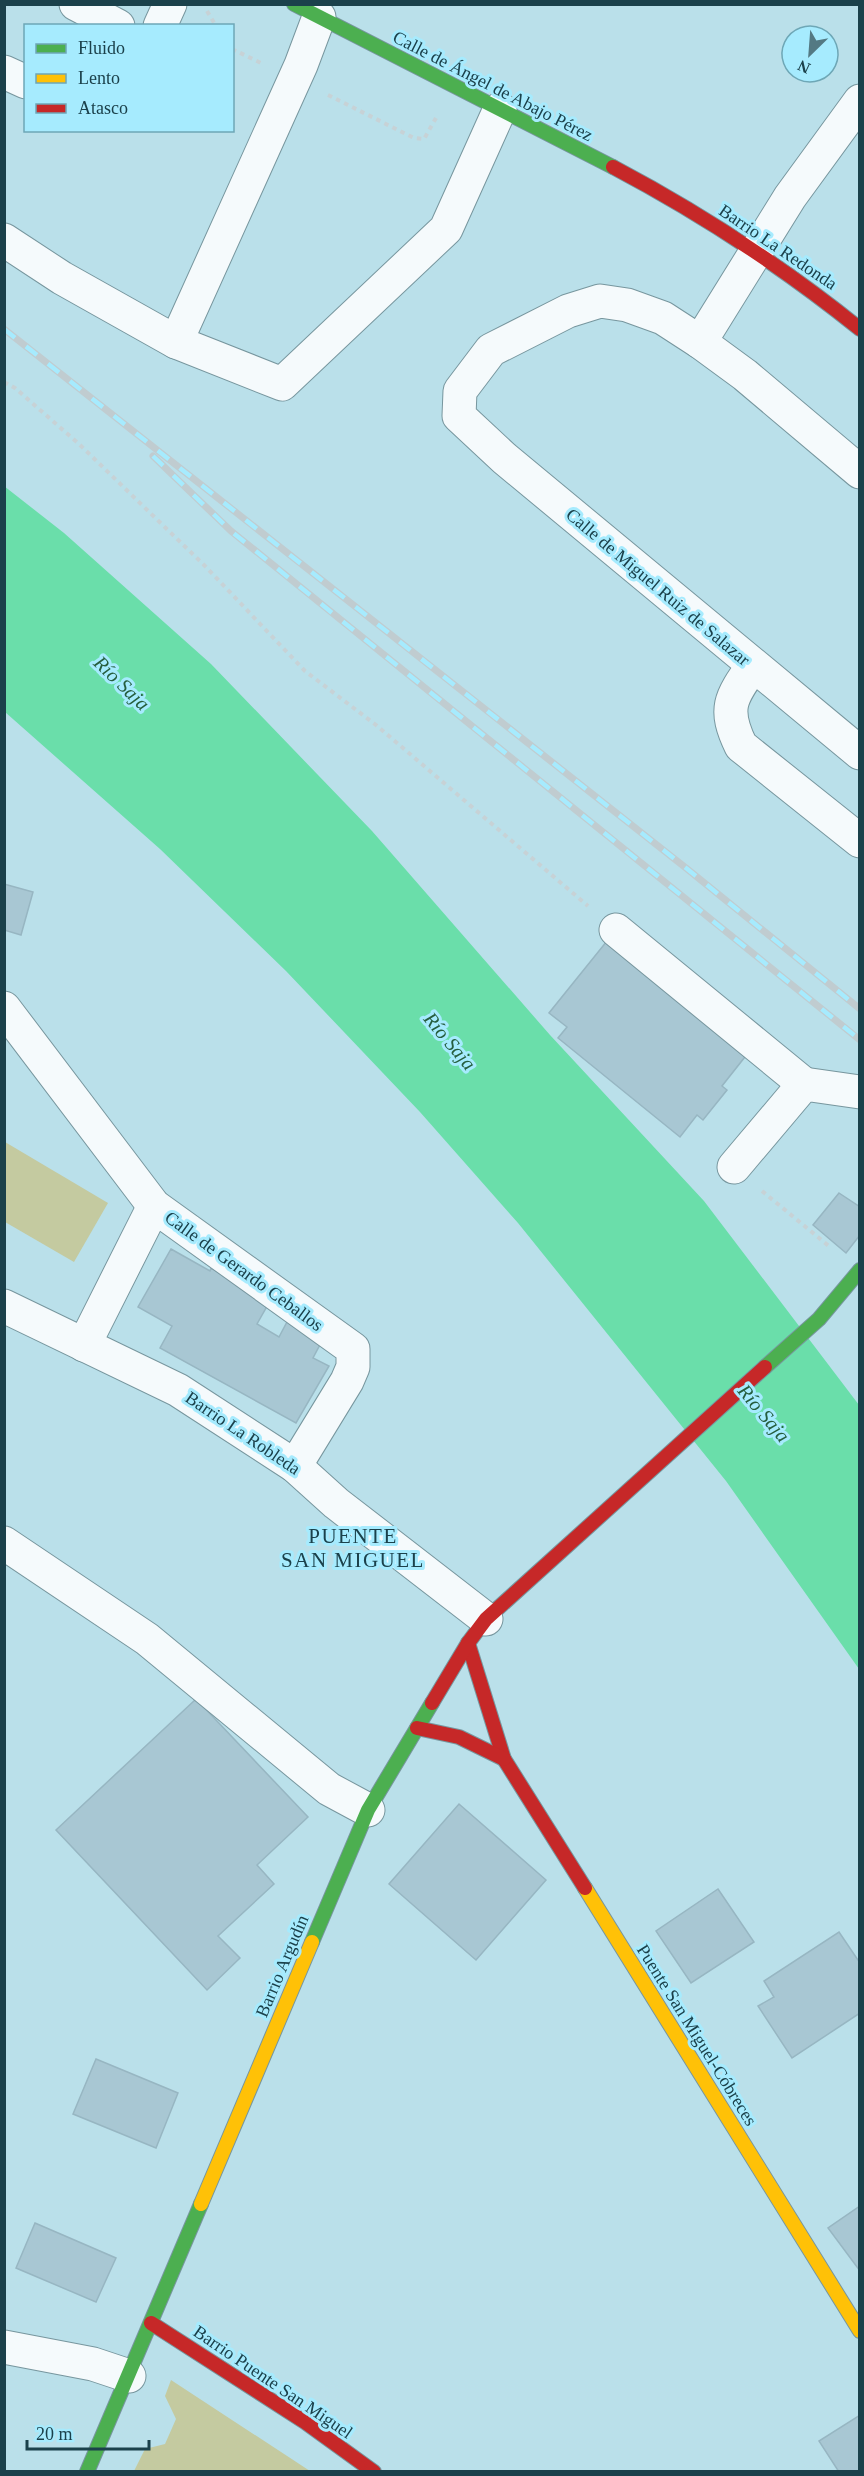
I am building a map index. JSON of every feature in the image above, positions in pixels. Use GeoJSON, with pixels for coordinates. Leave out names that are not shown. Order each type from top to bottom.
{"type":"FeatureCollection","features":[{"type":"Feature","properties":{"kind":"main road","name":"Calle de Ángel de Abajo Pérez"},"geometry":{"type":"LineString","coordinates":[[307,11],[500,109],[673,201]]}},
{"type":"Feature","properties":{"kind":"main road","name":"Barrio La Redonda"},"geometry":{"type":"LineString","coordinates":[[673,201],[757,251],[860,329]]}},
{"type":"Feature","properties":{"kind":"main road","name":"Barrio Argudín"},"geometry":{"type":"LineString","coordinates":[[87,2472],[368,1809],[477,1631],[589,1525],[819,1319],[860,1270]]}},
{"type":"Feature","properties":{"kind":"main road","name":"Puente San Miguel-Cóbreces"},"geometry":{"type":"LineString","coordinates":[[477,1631],[504,1760],[860,2331]]}},
{"type":"Feature","properties":{"kind":"main road"},"geometry":{"type":"LineString","coordinates":[[417,1728],[459,1737],[504,1760]]}},
{"type":"Feature","properties":{"kind":"main road","name":"Barrio Puente San Miguel"},"geometry":{"type":"LineString","coordinates":[[151,2323],[305,2422],[374,2472]]}},
{"type":"Feature","properties":{"kind":"street"},"geometry":{"type":"LineString","coordinates":[[76,4],[114,24]]}},
{"type":"Feature","properties":{"kind":"street"},"geometry":{"type":"LineString","coordinates":[[161,24],[170,4]]}},
{"type":"Feature","properties":{"kind":"street"},"geometry":{"type":"LineString","coordinates":[[176,342],[301,65],[307,11]]}},
{"type":"Feature","properties":{"kind":"street"},"geometry":{"type":"LineString","coordinates":[[4,72],[24,81]]}},
{"type":"Feature","properties":{"kind":"street"},"geometry":{"type":"LineString","coordinates":[[860,101],[790,197],[700,342],[746,375],[860,472]]}},
{"type":"Feature","properties":{"kind":"street"},"geometry":{"type":"LineString","coordinates":[[4,240],[62,278],[176,342],[282,384],[446,229],[500,109]]}},
{"type":"Feature","properties":{"kind":"street","name":"Calle de Miguel Ruiz de Salazar"},"geometry":{"type":"LineString","coordinates":[[700,342],[663,318],[627,305],[600,302],[568,311],[491,350],[460,391],[459,416],[504,458],[860,753]]}},
{"type":"Feature","properties":{"kind":"street"},"geometry":{"type":"LineString","coordinates":[[753,666],[733,694],[730,723],[741,746],[860,841]]}},
{"type":"Feature","properties":{"kind":"street"},"geometry":{"type":"LineString","coordinates":[[616,930],[804,1084],[860,1092]]}},
{"type":"Feature","properties":{"kind":"street"},"geometry":{"type":"LineString","coordinates":[[4,1008],[154,1206]]}},
{"type":"Feature","properties":{"kind":"street"},"geometry":{"type":"LineString","coordinates":[[734,1167],[804,1084]]}},
{"type":"Feature","properties":{"kind":"street","name":"Calle de Gerardo Ceballos"},"geometry":{"type":"LineString","coordinates":[[84,1345],[154,1206],[352,1349],[353,1366],[346,1381],[295,1466]]}},
{"type":"Feature","properties":{"kind":"street","name":"Barrio La Robleda"},"geometry":{"type":"LineString","coordinates":[[4,1306],[178,1390],[295,1466],[477,1631]]}},
{"type":"Feature","properties":{"kind":"street"},"geometry":{"type":"LineString","coordinates":[[4,1543],[147,1639],[329,1789],[368,1809]]}},
{"type":"Feature","properties":{"kind":"street"},"geometry":{"type":"LineString","coordinates":[[4,2347],[93,2364],[129,2376]]}},
{"type":"Feature","properties":{"kind":"path"},"geometry":{"type":"LineString","coordinates":[[234,50],[266,65]]}},
{"type":"Feature","properties":{"kind":"path"},"geometry":{"type":"LineString","coordinates":[[325,93],[414,138],[424,139],[453,86]]}},
{"type":"Feature","properties":{"kind":"path"},"geometry":{"type":"LineString","coordinates":[[4,382],[15,387],[87,452],[204,566],[305,671],[376,725],[616,930]]}},
{"type":"Feature","properties":{"kind":"path"},"geometry":{"type":"LineString","coordinates":[[734,1167],[831,1248]]}},
{"type":"Feature","properties":{"kind":"shaded area"},"geometry":{"type":"Polygon","coordinates":[[[5,1142],[108,1203],[74,1262],[5,1222],[5,1142]]]}},
{"type":"Feature","properties":{"kind":"shaded area"},"geometry":{"type":"Polygon","coordinates":[[[171,2380],[310,2471],[134,2471],[145,2449],[165,2444],[176,2419],[165,2396],[171,2380]]]}},
{"type":"Feature","properties":{"kind":"water","name":"Río Saja"},"geometry":{"type":"Polygon","coordinates":[[[4,486],[64,533],[211,664],[372,831],[550,1035],[704,1201],[859,1405],[859,1669],[726,1481],[518,1223],[420,1112],[286,971],[160,849],[5,712],[4,486]]]}},
{"type":"Feature","properties":{"kind":"building"},"geometry":{"type":"Polygon","coordinates":[[[4,884],[33,892],[21,935],[4,930],[4,884]]]}},
{"type":"Feature","properties":{"kind":"building"},"geometry":{"type":"Polygon","coordinates":[[[611,936],[752,1048],[722,1086],[727,1090],[703,1120],[697,1115],[680,1137],[558,1038],[567,1027],[549,1013],[611,936]]]}},
{"type":"Feature","properties":{"kind":"building"},"geometry":{"type":"Polygon","coordinates":[[[839,1193],[860,1207],[860,1235],[846,1253],[813,1225],[839,1193]]]}},
{"type":"Feature","properties":{"kind":"building"},"geometry":{"type":"Polygon","coordinates":[[[171,1249],[270,1301],[257,1324],[279,1337],[288,1320],[323,1339],[313,1358],[329,1366],[296,1423],[160,1348],[172,1326],[138,1307],[171,1249]]]}},
{"type":"Feature","properties":{"kind":"building"},"geometry":{"type":"Polygon","coordinates":[[[196,1699],[308,1817],[257,1865],[274,1884],[218,1936],[240,1958],[207,1990],[56,1830],[196,1699]]]}},
{"type":"Feature","properties":{"kind":"building"},"geometry":{"type":"Polygon","coordinates":[[[459,1804],[546,1880],[476,1960],[389,1884],[459,1804]]]}},
{"type":"Feature","properties":{"kind":"building"},"geometry":{"type":"Polygon","coordinates":[[[718,1889],[754,1942],[691,1983],[656,1931],[718,1889]]]}},
{"type":"Feature","properties":{"kind":"building"},"geometry":{"type":"Polygon","coordinates":[[[839,1932],[860,1963],[860,2013],[792,2058],[758,2006],[774,1997],[764,1981],[839,1932]]]}},
{"type":"Feature","properties":{"kind":"building"},"geometry":{"type":"Polygon","coordinates":[[[96,2059],[178,2093],[156,2148],[73,2114],[96,2059]]]}},
{"type":"Feature","properties":{"kind":"building"},"geometry":{"type":"Polygon","coordinates":[[[860,2206],[860,2271],[828,2228],[860,2206]]]}},
{"type":"Feature","properties":{"kind":"building"},"geometry":{"type":"Polygon","coordinates":[[[35,2223],[116,2258],[96,2302],[16,2268],[35,2223]]]}},
{"type":"Feature","properties":{"kind":"building"},"geometry":{"type":"Polygon","coordinates":[[[860,2415],[860,2472],[839,2472],[819,2441],[860,2415]]]}},
{"type":"Feature","properties":{"kind":"railway"},"geometry":{"type":"LineString","coordinates":[[4,329],[686,868],[860,1009]]}},
{"type":"Feature","properties":{"kind":"railway"},"geometry":{"type":"LineString","coordinates":[[153,456],[231,531],[860,1040]]}},
{"type":"Feature","properties":{"kind":"traffic: fast"},"geometry":{"type":"LineString","coordinates":[[294,4],[613,167]]}},
{"type":"Feature","properties":{"kind":"traffic: fast"},"geometry":{"type":"LineString","coordinates":[[765,1367],[819,1319],[860,1270]]}},
{"type":"Feature","properties":{"kind":"traffic: fast"},"geometry":{"type":"LineString","coordinates":[[312,1942],[368,1810],[432,1703]]}},
{"type":"Feature","properties":{"kind":"traffic: fast"},"geometry":{"type":"LineString","coordinates":[[87,2472],[201,2204]]}},
{"type":"Feature","properties":{"kind":"traffic: slow"},"geometry":{"type":"LineString","coordinates":[[585,1888],[860,2331]]}},
{"type":"Feature","properties":{"kind":"traffic: slow"},"geometry":{"type":"LineString","coordinates":[[201,2204],[312,1942]]}},
{"type":"Feature","properties":{"kind":"traffic: jam"},"geometry":{"type":"LineString","coordinates":[[613,167],[740,242],[801,284],[860,329]]}},
{"type":"Feature","properties":{"kind":"traffic: jam"},"geometry":{"type":"LineString","coordinates":[[432,1703],[468,1643],[486,1619],[765,1367]]}},
{"type":"Feature","properties":{"kind":"traffic: jam"},"geometry":{"type":"LineString","coordinates":[[468,1643],[504,1759],[585,1888]]}},
{"type":"Feature","properties":{"kind":"traffic: jam"},"geometry":{"type":"LineString","coordinates":[[417,1728],[459,1737],[504,1759]]}},
{"type":"Feature","properties":{"kind":"traffic: jam"},"geometry":{"type":"LineString","coordinates":[[151,2323],[305,2422],[374,2472]]}},
{"type":"Feature","properties":{"kind":"district","name":"PUENTE SAN MIGUEL"},"geometry":{"type":"Point","coordinates":[353,1548]}}]}
